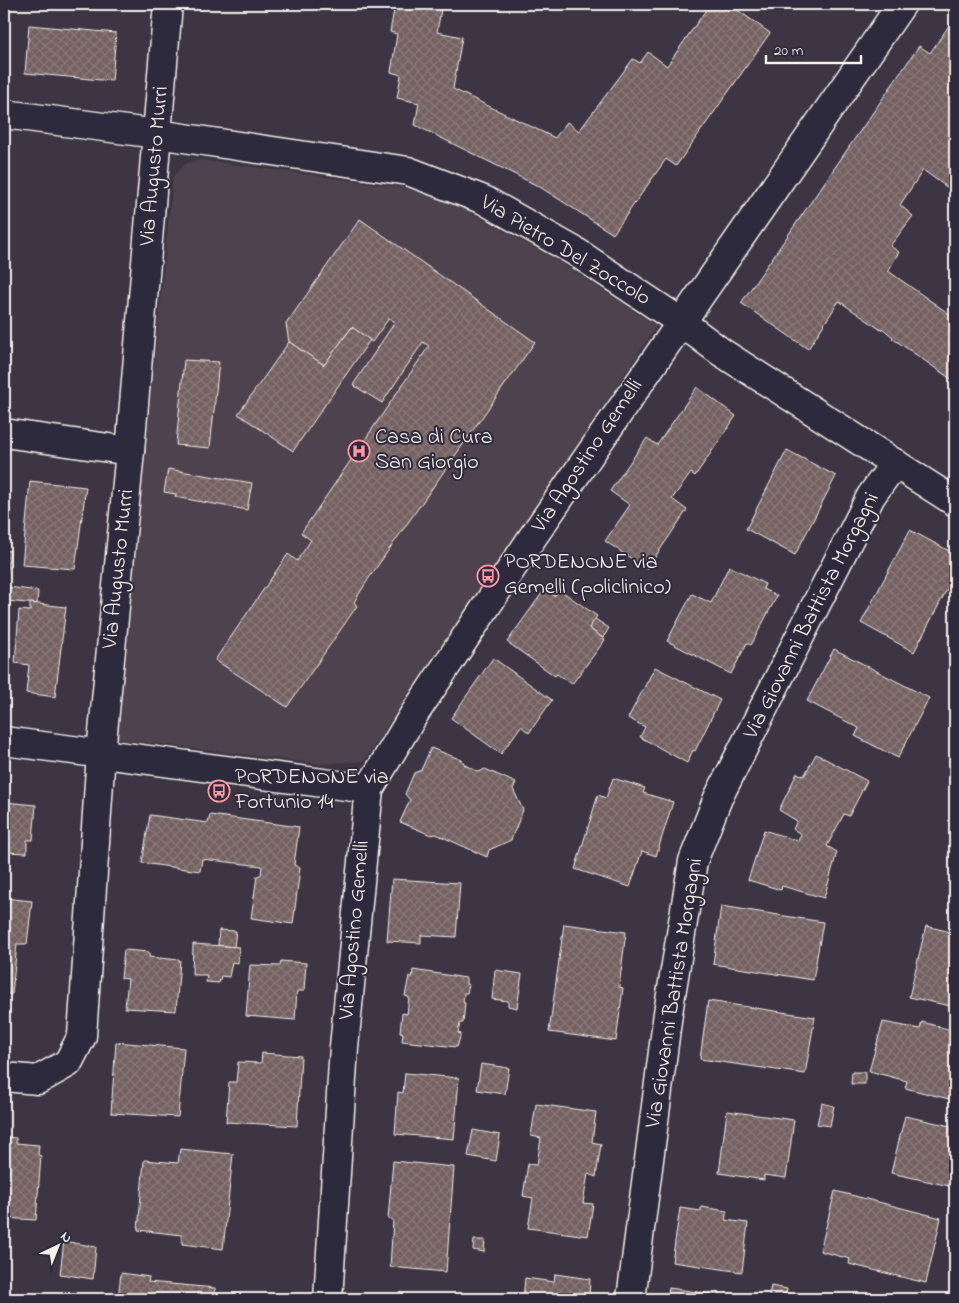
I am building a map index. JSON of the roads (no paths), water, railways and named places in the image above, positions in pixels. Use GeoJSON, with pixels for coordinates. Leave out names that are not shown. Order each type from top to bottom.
{"type":"FeatureCollection","features":[{"type":"Feature","properties":{"kind":"street","name":"Via Augusto Murri"},"geometry":{"type":"LineString","coordinates":[[4,1077],[38,1080],[68,1063],[82,1036],[101,753],[130,451],[168,4]]}},
{"type":"Feature","properties":{"kind":"street","name":"Via Agostino Gemelli"},"geometry":{"type":"LineString","coordinates":[[328,1299],[344,1047],[368,789],[413,716],[681,322],[902,4]]}},
{"type":"Feature","properties":{"kind":"street","name":"Via Pietro Del Zoccolo"},"geometry":{"type":"LineString","coordinates":[[4,114],[157,134],[408,171],[484,200],[576,252],[681,322],[721,352],[955,502]]}},
{"type":"Feature","properties":{"kind":"street"},"geometry":{"type":"LineString","coordinates":[[4,433],[130,451]]}},
{"type":"Feature","properties":{"kind":"street","name":"Via Giovanni Battista Morgagni"},"geometry":{"type":"LineString","coordinates":[[631,1299],[668,1013],[694,860],[718,798],[871,496],[895,463]]}},
{"type":"Feature","properties":{"kind":"street"},"geometry":{"type":"LineString","coordinates":[[4,740],[368,789]]}},
{"type":"Feature","properties":{"kind":"place","name":"Casa di Cura San Giorgio"},"geometry":{"type":"Point","coordinates":[359,451]}},
{"type":"Feature","properties":{"kind":"place","name":"PORDENONE via Gemelli (policlinico)"},"geometry":{"type":"Point","coordinates":[488,576]}},
{"type":"Feature","properties":{"kind":"place","name":"PORDENONE via Fortunio 14"},"geometry":{"type":"Point","coordinates":[219,791]}}]}
